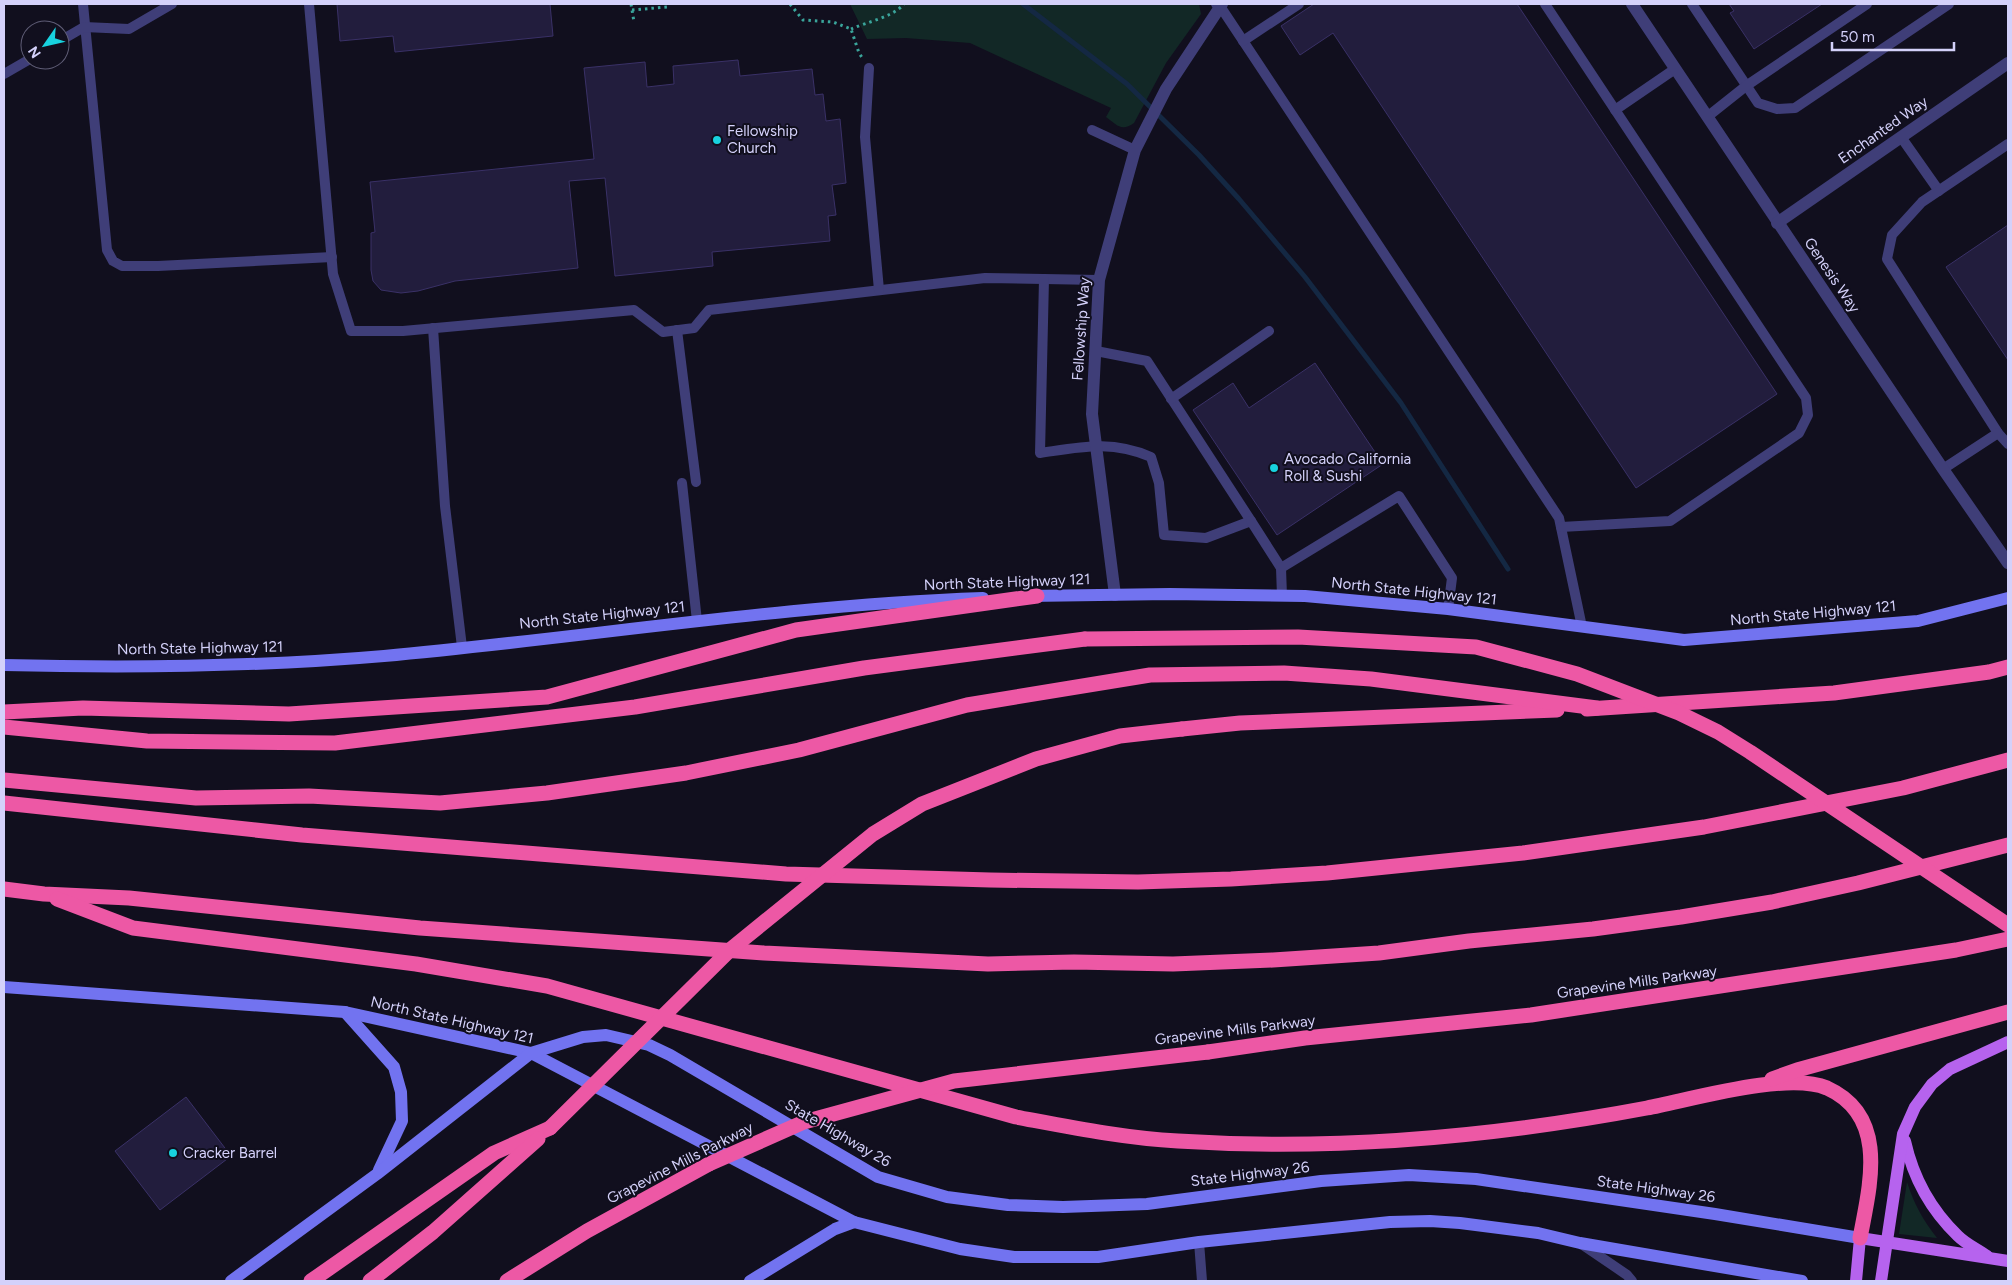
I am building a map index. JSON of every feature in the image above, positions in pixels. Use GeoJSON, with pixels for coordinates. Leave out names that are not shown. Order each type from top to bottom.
{"type":"FeatureCollection","features":[{"type":"Feature","properties":{"kind":"highway"},"geometry":{"type":"LineString","coordinates":[[4,712],[83,708],[289,714],[547,696],[796,630],[1036,596]]}},
{"type":"Feature","properties":{"kind":"highway"},"geometry":{"type":"LineString","coordinates":[[4,726],[147,741],[335,743],[635,707],[864,668],[1085,639],[1298,637],[1476,647],[1576,674],[1679,714],[1718,732],[2008,925]]}},
{"type":"Feature","properties":{"kind":"highway"},"geometry":{"type":"LineString","coordinates":[[370,1281],[433,1232],[550,1128],[731,949],[873,834],[922,804],[1036,760],[1120,736],[1240,723],[1597,708],[1834,693],[1990,672],[2008,667]]}},
{"type":"Feature","properties":{"kind":"highway"},"geometry":{"type":"LineString","coordinates":[[4,780],[196,798],[309,796],[440,803],[547,793],[686,773],[799,750],[968,705],[1150,675],[1284,673],[1371,679],[1597,708]]}},
{"type":"Feature","properties":{"kind":"highway"},"geometry":{"type":"LineString","coordinates":[[4,803],[302,835],[786,874],[1138,882],[1327,873],[1533,852],[1714,825],[1903,788],[2008,760]]}},
{"type":"Feature","properties":{"kind":"highway"},"geometry":{"type":"LineString","coordinates":[[4,889],[44,894],[129,898],[420,928],[773,954],[988,964],[1074,962],[1173,964],[1379,953],[1681,917],[1772,902],[1858,883],[2008,844]]}},
{"type":"Feature","properties":{"kind":"highway"},"geometry":{"type":"LineString","coordinates":[[44,894],[133,928],[416,964],[547,986],[1016,1117],[1105,1133],[1176,1141],[1239,1144],[1313,1144],[1398,1140],[1545,1125],[1646,1108],[1753,1086],[1798,1082],[1813,1084],[1839,1095],[1861,1118],[1868,1132],[1872,1159],[1860,1238]]}},
{"type":"Feature","properties":{"kind":"highway","name":"Grapevine Mills Parkway"},"geometry":{"type":"LineString","coordinates":[[507,1281],[587,1231],[709,1164],[804,1122],[954,1081],[1208,1052],[1305,1038],[1540,1014],[1956,950],[2008,939]]}},
{"type":"Feature","properties":{"kind":"highway"},"geometry":{"type":"LineString","coordinates":[[1753,1086],[1796,1070],[2008,1012]]}},
{"type":"Feature","properties":{"kind":"highway"},"geometry":{"type":"LineString","coordinates":[[311,1281],[494,1153],[550,1128]]}},
{"type":"Feature","properties":{"kind":"main road","name":"North State Highway 121"},"geometry":{"type":"LineString","coordinates":[[4,664],[83,667],[208,666],[320,660],[462,647],[696,621],[930,600],[1036,596],[1305,596],[1448,609],[1684,640],[1918,621],[2008,598]]}},
{"type":"Feature","properties":{"kind":"main road","name":"North State Highway 121"},"geometry":{"type":"LineString","coordinates":[[4,987],[346,1012],[531,1053],[854,1222]]}},
{"type":"Feature","properties":{"kind":"main road"},"geometry":{"type":"LineString","coordinates":[[346,1012],[394,1067],[401,1092],[402,1121],[377,1174]]}},
{"type":"Feature","properties":{"kind":"main road","name":"State Highway 26"},"geometry":{"type":"LineString","coordinates":[[531,1053],[583,1037],[606,1035],[650,1045],[878,1177],[947,1197],[1026,1206],[1063,1207],[1147,1204],[1320,1181],[1409,1175],[1476,1179],[1715,1214],[2008,1262]]}},
{"type":"Feature","properties":{"kind":"main road"},"geometry":{"type":"LineString","coordinates":[[1881,1281],[1903,1134],[1915,1108],[1932,1084],[1950,1069],[2008,1042]]}},
{"type":"Feature","properties":{"kind":"main road"},"geometry":{"type":"LineString","coordinates":[[231,1281],[377,1174],[531,1053]]}},
{"type":"Feature","properties":{"kind":"main road"},"geometry":{"type":"LineString","coordinates":[[1903,1134],[1910,1164],[1919,1184],[1931,1203],[1959,1237],[1991,1259]]}},
{"type":"Feature","properties":{"kind":"main road"},"geometry":{"type":"LineString","coordinates":[[750,1281],[835,1229],[854,1222],[960,1249],[1014,1257],[1047,1258],[1098,1257],[1199,1242],[1390,1222],[1430,1221],[1538,1233],[1580,1243],[1802,1281]]}},
{"type":"Feature","properties":{"kind":"main road"},"geometry":{"type":"LineString","coordinates":[[1856,1281],[1860,1238]]}},
{"type":"Feature","properties":{"kind":"street","name":"Genesis Way"},"geometry":{"type":"LineString","coordinates":[[1632,4],[1777,223],[2008,563]]}},
{"type":"Feature","properties":{"kind":"street","name":"Fellowship Way"},"geometry":{"type":"LineString","coordinates":[[1115,595],[1092,414],[1099,280],[1135,150],[1166,89],[1219,5]]}},
{"type":"Feature","properties":{"kind":"street","name":"Enchanted Way"},"geometry":{"type":"LineString","coordinates":[[1777,223],[2008,63]]}},
{"type":"Feature","properties":{"kind":"lane"},"geometry":{"type":"LineString","coordinates":[[83,4],[107,250],[113,261],[122,266],[158,266],[332,257]]}},
{"type":"Feature","properties":{"kind":"lane"},"geometry":{"type":"LineString","coordinates":[[70,36],[84,27],[129,29],[172,4]]}},
{"type":"Feature","properties":{"kind":"lane"},"geometry":{"type":"LineString","coordinates":[[309,4],[333,274],[351,331],[403,331],[634,310],[663,332],[694,328],[709,310],[985,278],[1099,280]]}},
{"type":"Feature","properties":{"kind":"lane"},"geometry":{"type":"LineString","coordinates":[[1243,41],[1299,4]]}},
{"type":"Feature","properties":{"kind":"lane"},"geometry":{"type":"LineString","coordinates":[[1545,4],[1806,398],[1808,415],[1799,434],[1670,521],[1561,526]]}},
{"type":"Feature","properties":{"kind":"lane"},"geometry":{"type":"LineString","coordinates":[[1692,4],[1758,103],[1777,109],[1795,108],[1949,4]]}},
{"type":"Feature","properties":{"kind":"lane"},"geometry":{"type":"LineString","coordinates":[[1707,117],[1746,86],[1867,4]]}},
{"type":"Feature","properties":{"kind":"lane"},"geometry":{"type":"LineString","coordinates":[[1219,5],[1559,518],[1582,627]]}},
{"type":"Feature","properties":{"kind":"lane"},"geometry":{"type":"LineString","coordinates":[[4,74],[20,65]]}},
{"type":"Feature","properties":{"kind":"lane"},"geometry":{"type":"LineString","coordinates":[[869,68],[865,137],[879,290]]}},
{"type":"Feature","properties":{"kind":"lane"},"geometry":{"type":"LineString","coordinates":[[1615,110],[1675,69]]}},
{"type":"Feature","properties":{"kind":"lane"},"geometry":{"type":"LineString","coordinates":[[1092,130],[1135,150]]}},
{"type":"Feature","properties":{"kind":"lane"},"geometry":{"type":"LineString","coordinates":[[1901,137],[1939,191]]}},
{"type":"Feature","properties":{"kind":"lane"},"geometry":{"type":"LineString","coordinates":[[2008,144],[1922,202],[1892,235],[1887,259],[1998,433],[2008,444]]}},
{"type":"Feature","properties":{"kind":"lane"},"geometry":{"type":"LineString","coordinates":[[1044,279],[1040,454],[1096,445],[1133,449],[1151,457],[1158,483],[1164,535],[1206,538],[1251,521]]}},
{"type":"Feature","properties":{"kind":"lane"},"geometry":{"type":"LineString","coordinates":[[433,328],[445,506],[462,647]]}},
{"type":"Feature","properties":{"kind":"lane"},"geometry":{"type":"LineString","coordinates":[[677,330],[696,482]]}},
{"type":"Feature","properties":{"kind":"lane"},"geometry":{"type":"LineString","coordinates":[[1171,399],[1269,331]]}},
{"type":"Feature","properties":{"kind":"lane"},"geometry":{"type":"LineString","coordinates":[[1096,351],[1147,361],[1281,568],[1282,596]]}},
{"type":"Feature","properties":{"kind":"lane"},"geometry":{"type":"LineString","coordinates":[[1943,469],[1998,433]]}},
{"type":"Feature","properties":{"kind":"lane"},"geometry":{"type":"LineString","coordinates":[[682,483],[696,621]]}},
{"type":"Feature","properties":{"kind":"lane"},"geometry":{"type":"LineString","coordinates":[[1281,568],[1399,496],[1452,578],[1448,609]]}},
{"type":"Feature","properties":{"kind":"lane"},"geometry":{"type":"LineString","coordinates":[[1199,1242],[1202,1281]]}},
{"type":"Feature","properties":{"kind":"lane"},"geometry":{"type":"LineString","coordinates":[[1580,1243],[1627,1275],[1632,1281]]}},
{"type":"Feature","properties":{"kind":"path"},"geometry":{"type":"LineString","coordinates":[[630,4],[634,22]]}},
{"type":"Feature","properties":{"kind":"path"},"geometry":{"type":"LineString","coordinates":[[632,10],[667,7],[667,4]]}},
{"type":"Feature","properties":{"kind":"path"},"geometry":{"type":"LineString","coordinates":[[790,4],[803,20],[833,22],[850,28],[870,20],[888,16],[904,4]]}},
{"type":"Feature","properties":{"kind":"path"},"geometry":{"type":"LineString","coordinates":[[850,28],[859,53],[869,68]]}},
{"type":"Feature","properties":{"kind":"green space"},"geometry":{"type":"Polygon","coordinates":[[[850,4],[1199,4],[1201,14],[1166,63],[1134,123],[1130,126],[1122,127],[1106,117],[1111,108],[970,43],[906,38],[867,39],[850,4]]]}},
{"type":"Feature","properties":{"kind":"green space"},"geometry":{"type":"Polygon","coordinates":[[[1907,1182],[1919,1212],[1937,1238],[1899,1234],[1907,1182]]]}},
{"type":"Feature","properties":{"kind":"building"},"geometry":{"type":"Polygon","coordinates":[[[337,4],[550,4],[553,36],[395,52],[393,36],[340,41],[337,4]]]}},
{"type":"Feature","properties":{"kind":"building"},"geometry":{"type":"Polygon","coordinates":[[[1314,4],[1517,4],[1777,394],[1636,488],[1333,33],[1300,55],[1281,26],[1314,4]]]}},
{"type":"Feature","properties":{"kind":"building"},"geometry":{"type":"Polygon","coordinates":[[[1729,4],[1822,4],[1754,49],[1730,13],[1734,11],[1729,4]]]}},
{"type":"Feature","properties":{"kind":"building","name":"Fellowship Church"},"geometry":{"type":"Polygon","coordinates":[[[738,60],[740,76],[812,69],[815,95],[823,94],[826,121],[840,119],[846,183],[832,185],[836,215],[828,216],[830,241],[712,252],[713,266],[615,276],[605,178],[569,181],[578,268],[455,281],[418,291],[401,293],[381,290],[373,281],[371,270],[371,233],[375,232],[370,182],[594,159],[584,68],[645,62],[647,87],[674,84],[673,66],[738,60]]]}},
{"type":"Feature","properties":{"kind":"building"},"geometry":{"type":"Polygon","coordinates":[[[2008,225],[2008,360],[1946,267],[2008,225]]]}},
{"type":"Feature","properties":{"kind":"building"},"geometry":{"type":"Polygon","coordinates":[[[1315,363],[1383,464],[1277,535],[1193,410],[1233,383],[1249,408],[1315,363]]]}},
{"type":"Feature","properties":{"kind":"building","name":"Cracker Barrel"},"geometry":{"type":"Polygon","coordinates":[[[186,1097],[231,1156],[160,1210],[115,1151],[186,1097]]]}},
{"type":"Feature","properties":{"kind":"waterway"},"geometry":{"type":"LineString","coordinates":[[1023,4],[1127,84],[1199,155],[1239,199],[1305,277],[1401,403],[1508,569]]}},
{"type":"Feature","properties":{"kind":"place","name":"Fellowship Church"},"geometry":{"type":"Point","coordinates":[717,140]}},
{"type":"Feature","properties":{"kind":"place","name":"Avocado California Roll & Sushi"},"geometry":{"type":"Point","coordinates":[1274,468]}},
{"type":"Feature","properties":{"kind":"place","name":"Cracker Barrel"},"geometry":{"type":"Point","coordinates":[173,1153]}}]}
